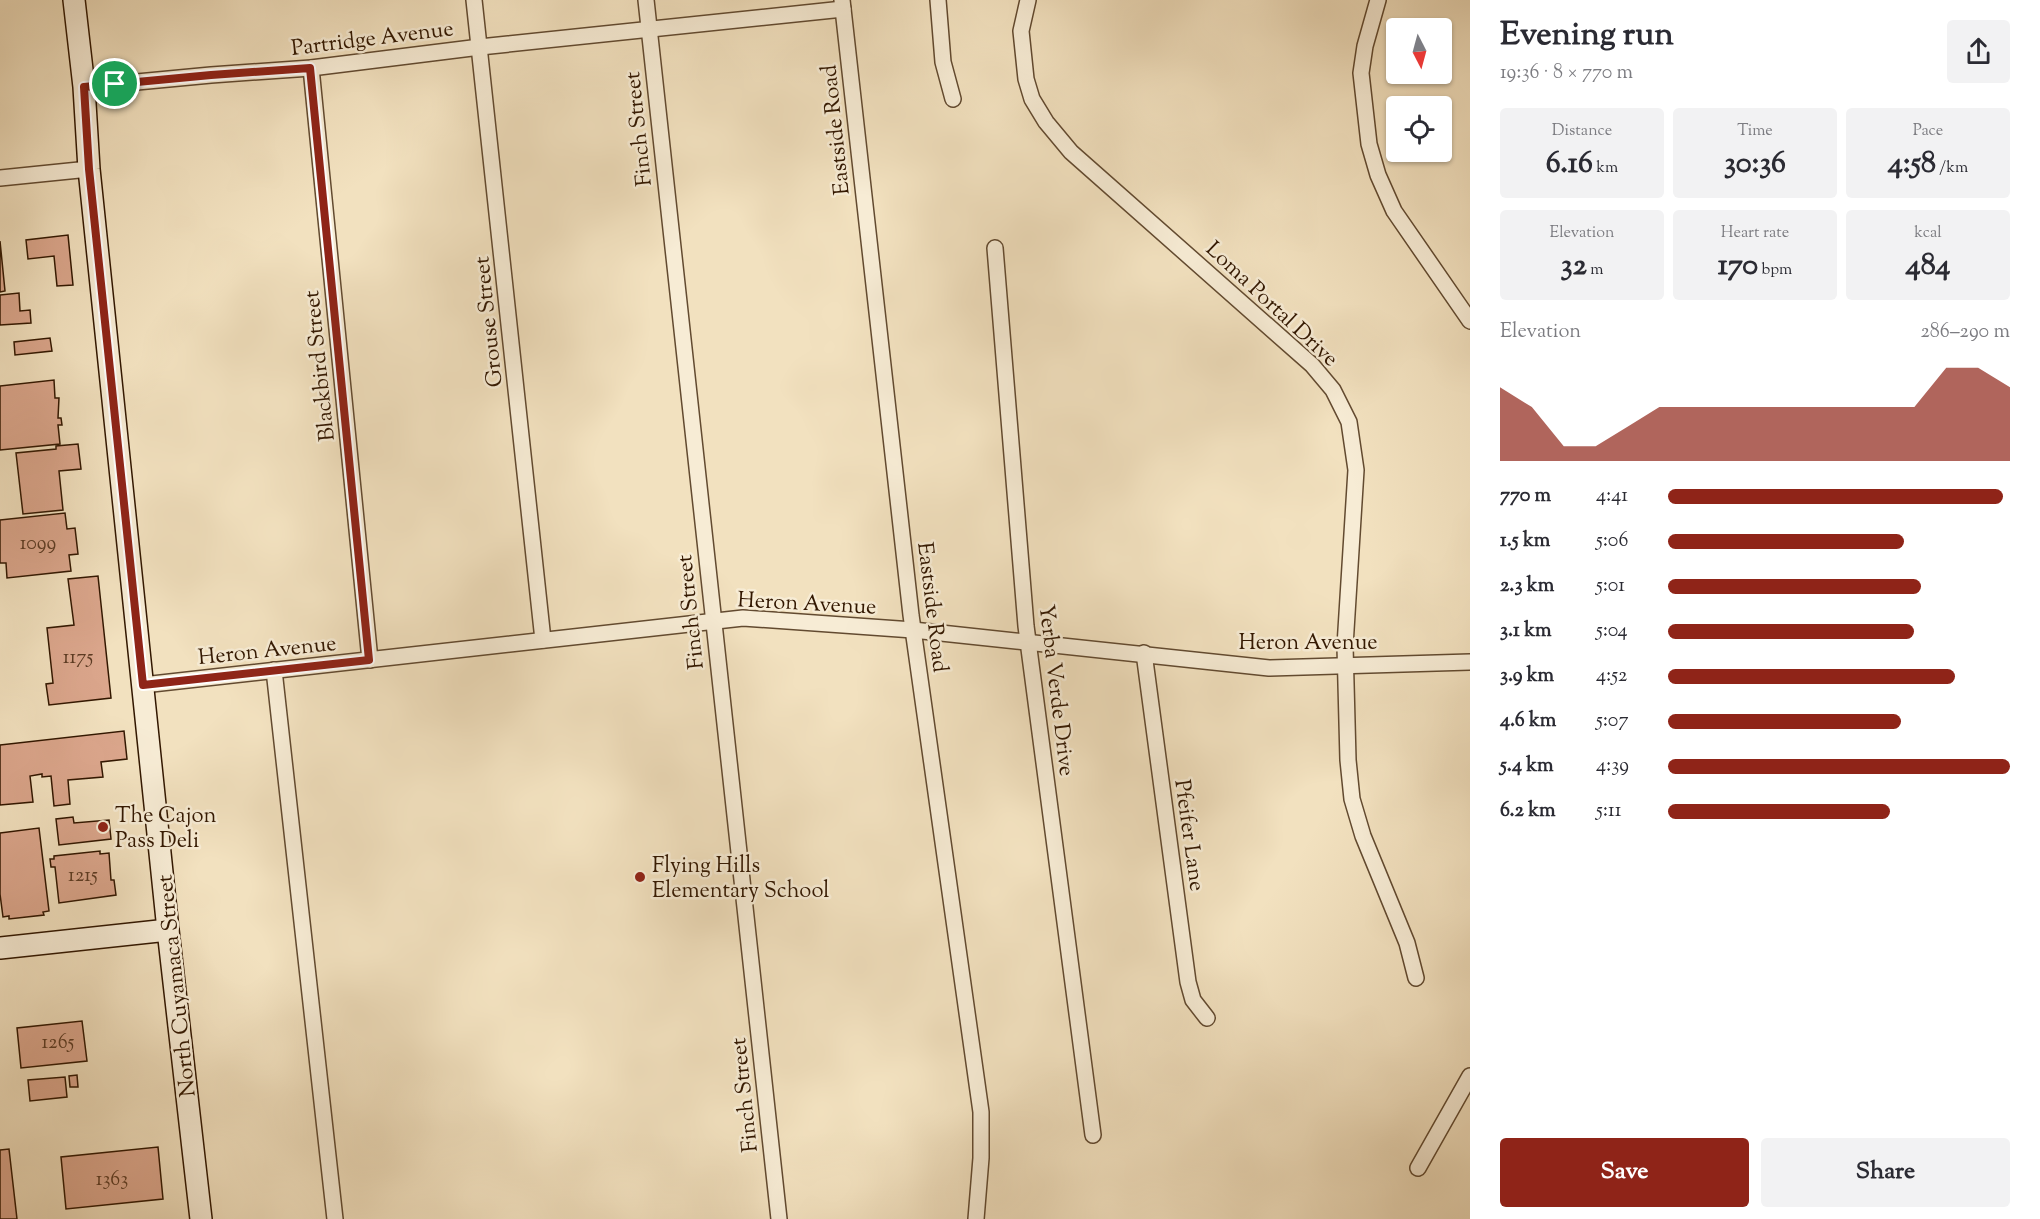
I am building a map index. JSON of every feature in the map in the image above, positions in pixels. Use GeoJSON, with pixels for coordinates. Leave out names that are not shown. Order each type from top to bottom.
{"type":"FeatureCollection","features":[{"type":"Feature","properties":{"kind":"main road","name":"North Cuyamaca Street"},"geometry":{"type":"LineString","coordinates":[[74,0],[84,87],[89,169],[168,930],[201,1219]]}},
{"type":"Feature","properties":{"kind":"main road"},"geometry":{"type":"LineString","coordinates":[[0,948],[168,930]]}},
{"type":"Feature","properties":{"kind":"street","name":"Grouse Street"},"geometry":{"type":"LineString","coordinates":[[474,0],[543,640]]}},
{"type":"Feature","properties":{"kind":"street","name":"Finch Street"},"geometry":{"type":"LineString","coordinates":[[646,0],[779,1219]]}},
{"type":"Feature","properties":{"kind":"street"},"geometry":{"type":"LineString","coordinates":[[938,0],[943,62],[953,99]]}},
{"type":"Feature","properties":{"kind":"street","name":"Loma Portal Drive"},"geometry":{"type":"LineString","coordinates":[[1028,0],[1021,31],[1026,79],[1032,99],[1046,122],[1071,152],[1312,365],[1333,390],[1349,422],[1356,470],[1345,646],[1348,760],[1352,799],[1363,836],[1407,943],[1416,978]]}},
{"type":"Feature","properties":{"kind":"street"},"geometry":{"type":"LineString","coordinates":[[1378,0],[1365,46],[1361,73],[1369,144],[1378,175],[1394,211],[1470,321]]}},
{"type":"Feature","properties":{"kind":"street","name":"Partridge Avenue"},"geometry":{"type":"LineString","coordinates":[[84,87],[310,68],[480,47],[649,30],[843,4]]}},
{"type":"Feature","properties":{"kind":"street","name":"Eastside Road"},"geometry":{"type":"LineString","coordinates":[[843,4],[912,630],[981,1112],[981,1158],[976,1219]]}},
{"type":"Feature","properties":{"kind":"street","name":"Blackbird Street"},"geometry":{"type":"LineString","coordinates":[[310,68],[369,660]]}},
{"type":"Feature","properties":{"kind":"street"},"geometry":{"type":"LineString","coordinates":[[0,178],[89,169]]}},
{"type":"Feature","properties":{"kind":"street","name":"Yerba Verde Drive"},"geometry":{"type":"LineString","coordinates":[[995,248],[1028,642],[1093,1135]]}},
{"type":"Feature","properties":{"kind":"street","name":"Heron Avenue"},"geometry":{"type":"LineString","coordinates":[[143,685],[743,618],[912,630],[1269,668],[1470,662]]}},
{"type":"Feature","properties":{"kind":"street","name":"Pfeifer Lane"},"geometry":{"type":"LineString","coordinates":[[1144,653],[1188,982],[1193,1000],[1207,1018]]}},
{"type":"Feature","properties":{"kind":"street"},"geometry":{"type":"LineString","coordinates":[[274,670],[335,1219]]}},
{"type":"Feature","properties":{"kind":"street"},"geometry":{"type":"LineString","coordinates":[[1418,1168],[1470,1076]]}},
{"type":"Feature","properties":{"kind":"building"},"geometry":{"type":"Polygon","coordinates":[[[68,235],[73,285],[57,286],[54,256],[28,259],[26,240],[68,235]]]}},
{"type":"Feature","properties":{"kind":"building"},"geometry":{"type":"Polygon","coordinates":[[[0,241],[5,291],[0,292],[0,241]]]}},
{"type":"Feature","properties":{"kind":"building"},"geometry":{"type":"Polygon","coordinates":[[[19,293],[20,311],[30,310],[31,323],[0,325],[0,295],[19,293]]]}},
{"type":"Feature","properties":{"kind":"building"},"geometry":{"type":"Polygon","coordinates":[[[50,338],[52,351],[15,355],[14,342],[50,338]]]}},
{"type":"Feature","properties":{"kind":"building"},"geometry":{"type":"Polygon","coordinates":[[[54,380],[55,398],[59,398],[58,418],[61,418],[62,425],[58,425],[60,444],[0,450],[0,386],[54,380]]]}},
{"type":"Feature","properties":{"kind":"building"},"geometry":{"type":"Polygon","coordinates":[[[78,444],[81,469],[59,471],[63,510],[23,514],[16,453],[78,444]]]}},
{"type":"Feature","properties":{"kind":"building"},"geometry":{"type":"Polygon","coordinates":[[[65,513],[67,529],[75,528],[78,554],[69,555],[71,571],[7,578],[6,563],[0,563],[0,520],[65,513]]]}},
{"type":"Feature","properties":{"kind":"building"},"geometry":{"type":"Polygon","coordinates":[[[98,576],[111,698],[49,705],[46,684],[53,683],[47,628],[74,625],[68,579],[98,576]]]}},
{"type":"Feature","properties":{"kind":"building"},"geometry":{"type":"Polygon","coordinates":[[[124,731],[127,759],[101,762],[103,777],[68,780],[70,804],[54,806],[51,776],[42,777],[42,774],[30,776],[33,802],[0,805],[0,745],[124,731]]]}},
{"type":"Feature","properties":{"kind":"building"},"geometry":{"type":"Polygon","coordinates":[[[73,817],[74,823],[109,820],[111,839],[59,845],[56,819],[73,817]]]}},
{"type":"Feature","properties":{"kind":"building"},"geometry":{"type":"Polygon","coordinates":[[[39,828],[49,911],[43,912],[44,915],[9,919],[9,916],[3,917],[0,894],[0,833],[39,828]]]}},
{"type":"Feature","properties":{"kind":"building"},"geometry":{"type":"Polygon","coordinates":[[[100,851],[100,854],[109,853],[111,880],[114,880],[116,895],[59,903],[55,867],[51,867],[50,859],[54,859],[54,856],[100,851]]]}},
{"type":"Feature","properties":{"kind":"building"},"geometry":{"type":"Polygon","coordinates":[[[82,1021],[87,1061],[21,1068],[17,1028],[82,1021]]]}},
{"type":"Feature","properties":{"kind":"building"},"geometry":{"type":"Polygon","coordinates":[[[77,1075],[78,1087],[70,1087],[69,1076],[77,1075]]]}},
{"type":"Feature","properties":{"kind":"building"},"geometry":{"type":"Polygon","coordinates":[[[65,1077],[67,1097],[30,1101],[28,1080],[65,1077]]]}},
{"type":"Feature","properties":{"kind":"building"},"geometry":{"type":"Polygon","coordinates":[[[158,1147],[163,1199],[66,1209],[61,1157],[158,1147]]]}},
{"type":"Feature","properties":{"kind":"building"},"geometry":{"type":"Polygon","coordinates":[[[9,1149],[17,1219],[0,1219],[0,1150],[9,1149]]]}},
{"type":"Feature","properties":{"kind":"place","name":"The Cajon Pass Deli"},"geometry":{"type":"Point","coordinates":[103,827]}},
{"type":"Feature","properties":{"kind":"place","name":"Flying Hills Elementary School"},"geometry":{"type":"Point","coordinates":[640,877]}},
{"type":"Feature","properties":{"kind":"route"},"geometry":{"type":"LineString","coordinates":[[310,68],[369,660],[143,685],[89,169],[84,87],[115,84],[310,68]]}}]}
